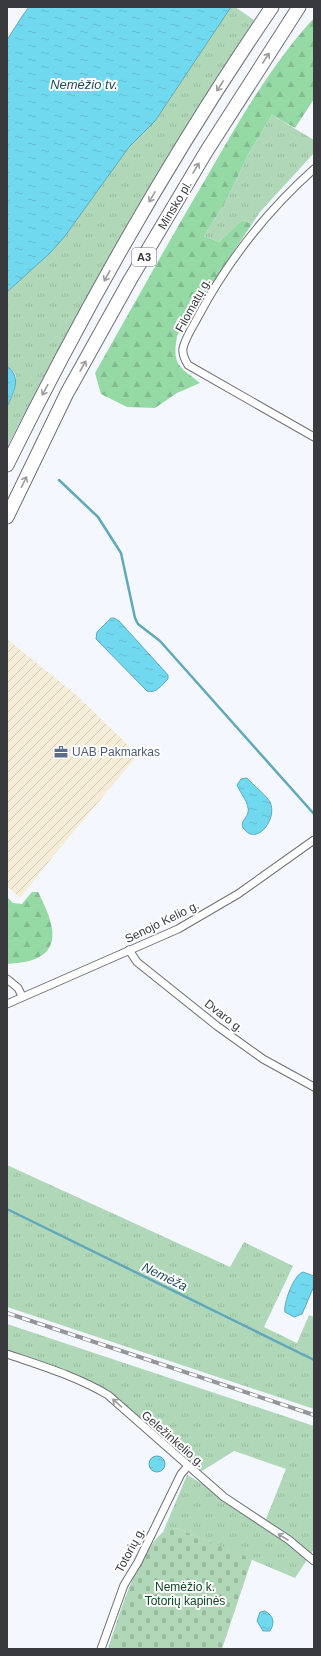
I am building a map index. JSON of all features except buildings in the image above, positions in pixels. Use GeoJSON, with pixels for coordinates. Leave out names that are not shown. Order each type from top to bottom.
{"type":"FeatureCollection","features":[{"type":"Feature","properties":{"kind":"highway","name":"Minsko pl."},"geometry":{"type":"LineString","coordinates":[[7,465],[69,344],[130,236],[206,108],[272,7]]}},
{"type":"Feature","properties":{"kind":"highway","name":"Minsko pl."},"geometry":{"type":"LineString","coordinates":[[7,517],[68,393],[130,280],[206,152],[299,7]]}},
{"type":"Feature","properties":{"kind":"street","name":"Filomatų g."},"geometry":{"type":"LineString","coordinates":[[314,169],[266,218],[215,286],[186,339],[183,349],[184,358],[188,365],[314,436]]}},
{"type":"Feature","properties":{"kind":"street","name":"Senojo Kelio g."},"geometry":{"type":"LineString","coordinates":[[7,1004],[22,996],[178,929],[224,904],[314,840]]}},
{"type":"Feature","properties":{"kind":"street","name":"Dvaro g."},"geometry":{"type":"LineString","coordinates":[[129,950],[137,962],[217,1026],[263,1059],[314,1087]]}},
{"type":"Feature","properties":{"kind":"street"},"geometry":{"type":"LineString","coordinates":[[7,979],[18,988],[22,996]]}},
{"type":"Feature","properties":{"kind":"street","name":"Geležinkelio g."},"geometry":{"type":"LineString","coordinates":[[7,1354],[63,1373],[89,1384],[108,1395],[224,1497],[289,1540],[314,1561]]}},
{"type":"Feature","properties":{"kind":"street","name":"Totorių g."},"geometry":{"type":"LineString","coordinates":[[101,1649],[124,1584],[138,1562],[181,1474],[188,1466]]}},
{"type":"Feature","properties":{"kind":"shaded area","name":"UAB Pakmarkas"},"geometry":{"type":"Polygon","coordinates":[[[7,639],[75,694],[124,741],[137,756],[20,898],[7,886],[7,639]]]}},
{"type":"Feature","properties":{"kind":"green space"},"geometry":{"type":"Polygon","coordinates":[[[231,7],[235,7],[254,20],[154,179],[42,379],[7,447],[7,407],[14,393],[16,376],[7,366],[7,292],[31,269],[129,147],[155,121],[231,7]]]}},
{"type":"Feature","properties":{"kind":"green space"},"geometry":{"type":"Polygon","coordinates":[[[314,18],[314,99],[295,128],[272,115],[249,153],[226,201],[204,236],[219,242],[242,220],[252,224],[177,336],[177,360],[182,369],[200,383],[177,393],[155,408],[127,407],[101,394],[95,373],[180,223],[257,92],[284,54],[314,18]]]}},
{"type":"Feature","properties":{"kind":"green space"},"geometry":{"type":"Polygon","coordinates":[[[272,115],[314,140],[314,153],[260,212],[252,224],[242,220],[219,242],[204,236],[226,201],[249,153],[272,115]]]}},
{"type":"Feature","properties":{"kind":"green space"},"geometry":{"type":"Polygon","coordinates":[[[32,892],[38,892],[47,910],[52,930],[52,939],[49,948],[43,955],[32,960],[7,964],[7,897],[13,903],[22,904],[32,892]]]}},
{"type":"Feature","properties":{"kind":"green space"},"geometry":{"type":"Polygon","coordinates":[[[7,1165],[230,1267],[244,1242],[293,1266],[264,1327],[297,1343],[309,1315],[314,1317],[314,1409],[7,1307],[7,1165]]]}},
{"type":"Feature","properties":{"kind":"green space"},"geometry":{"type":"Polygon","coordinates":[[[7,1324],[314,1426],[314,1549],[295,1578],[176,1528],[163,1532],[187,1475],[266,1519],[286,1469],[234,1451],[202,1471],[102,1389],[76,1374],[7,1351],[7,1324]]]}},
{"type":"Feature","properties":{"kind":"green space","name":"Nemėžio k. Totorių kapinės"},"geometry":{"type":"Polygon","coordinates":[[[176,1528],[252,1559],[222,1649],[108,1649],[129,1587],[144,1556],[162,1533],[176,1528]]]}},
{"type":"Feature","properties":{"kind":"water","name":"Nemėžio tv."},"geometry":{"type":"Polygon","coordinates":[[[29,7],[231,7],[155,121],[129,147],[65,236],[51,252],[7,292],[7,40],[29,7]]]}},
{"type":"Feature","properties":{"kind":"water"},"geometry":{"type":"Polygon","coordinates":[[[7,366],[12,370],[15,385],[7,407],[7,366]]]}},
{"type":"Feature","properties":{"kind":"water"},"geometry":{"type":"Polygon","coordinates":[[[111,618],[119,621],[168,675],[168,679],[156,690],[150,692],[147,691],[96,639],[97,632],[111,618]]]}},
{"type":"Feature","properties":{"kind":"water"},"geometry":{"type":"Polygon","coordinates":[[[247,778],[268,799],[272,809],[269,822],[265,828],[255,834],[249,833],[242,825],[248,813],[248,806],[237,785],[241,779],[247,778]]]}},
{"type":"Feature","properties":{"kind":"water"},"geometry":{"type":"Polygon","coordinates":[[[303,1272],[314,1276],[314,1286],[302,1314],[294,1317],[285,1312],[286,1303],[293,1283],[303,1272]]]}},
{"type":"Feature","properties":{"kind":"water"},"geometry":{"type":"Polygon","coordinates":[[[157,1456],[163,1458],[165,1464],[163,1470],[157,1472],[151,1470],[149,1464],[151,1458],[157,1456]]]}},
{"type":"Feature","properties":{"kind":"water"},"geometry":{"type":"Polygon","coordinates":[[[265,1611],[272,1617],[273,1620],[273,1625],[270,1631],[263,1631],[257,1621],[260,1612],[265,1611]]]}},
{"type":"Feature","properties":{"kind":"waterway"},"geometry":{"type":"LineString","coordinates":[[59,480],[98,517],[121,553],[135,618],[138,624],[160,641],[314,814]]}},
{"type":"Feature","properties":{"kind":"waterway","name":"Nemėža"},"geometry":{"type":"LineString","coordinates":[[7,1209],[314,1360]]}},
{"type":"Feature","properties":{"kind":"railway"},"geometry":{"type":"LineString","coordinates":[[7,1313],[314,1415]]}},
{"type":"Feature","properties":{"kind":"place","name":"UAB Pakmarkas"},"geometry":{"type":"Point","coordinates":[61,752]}}]}
